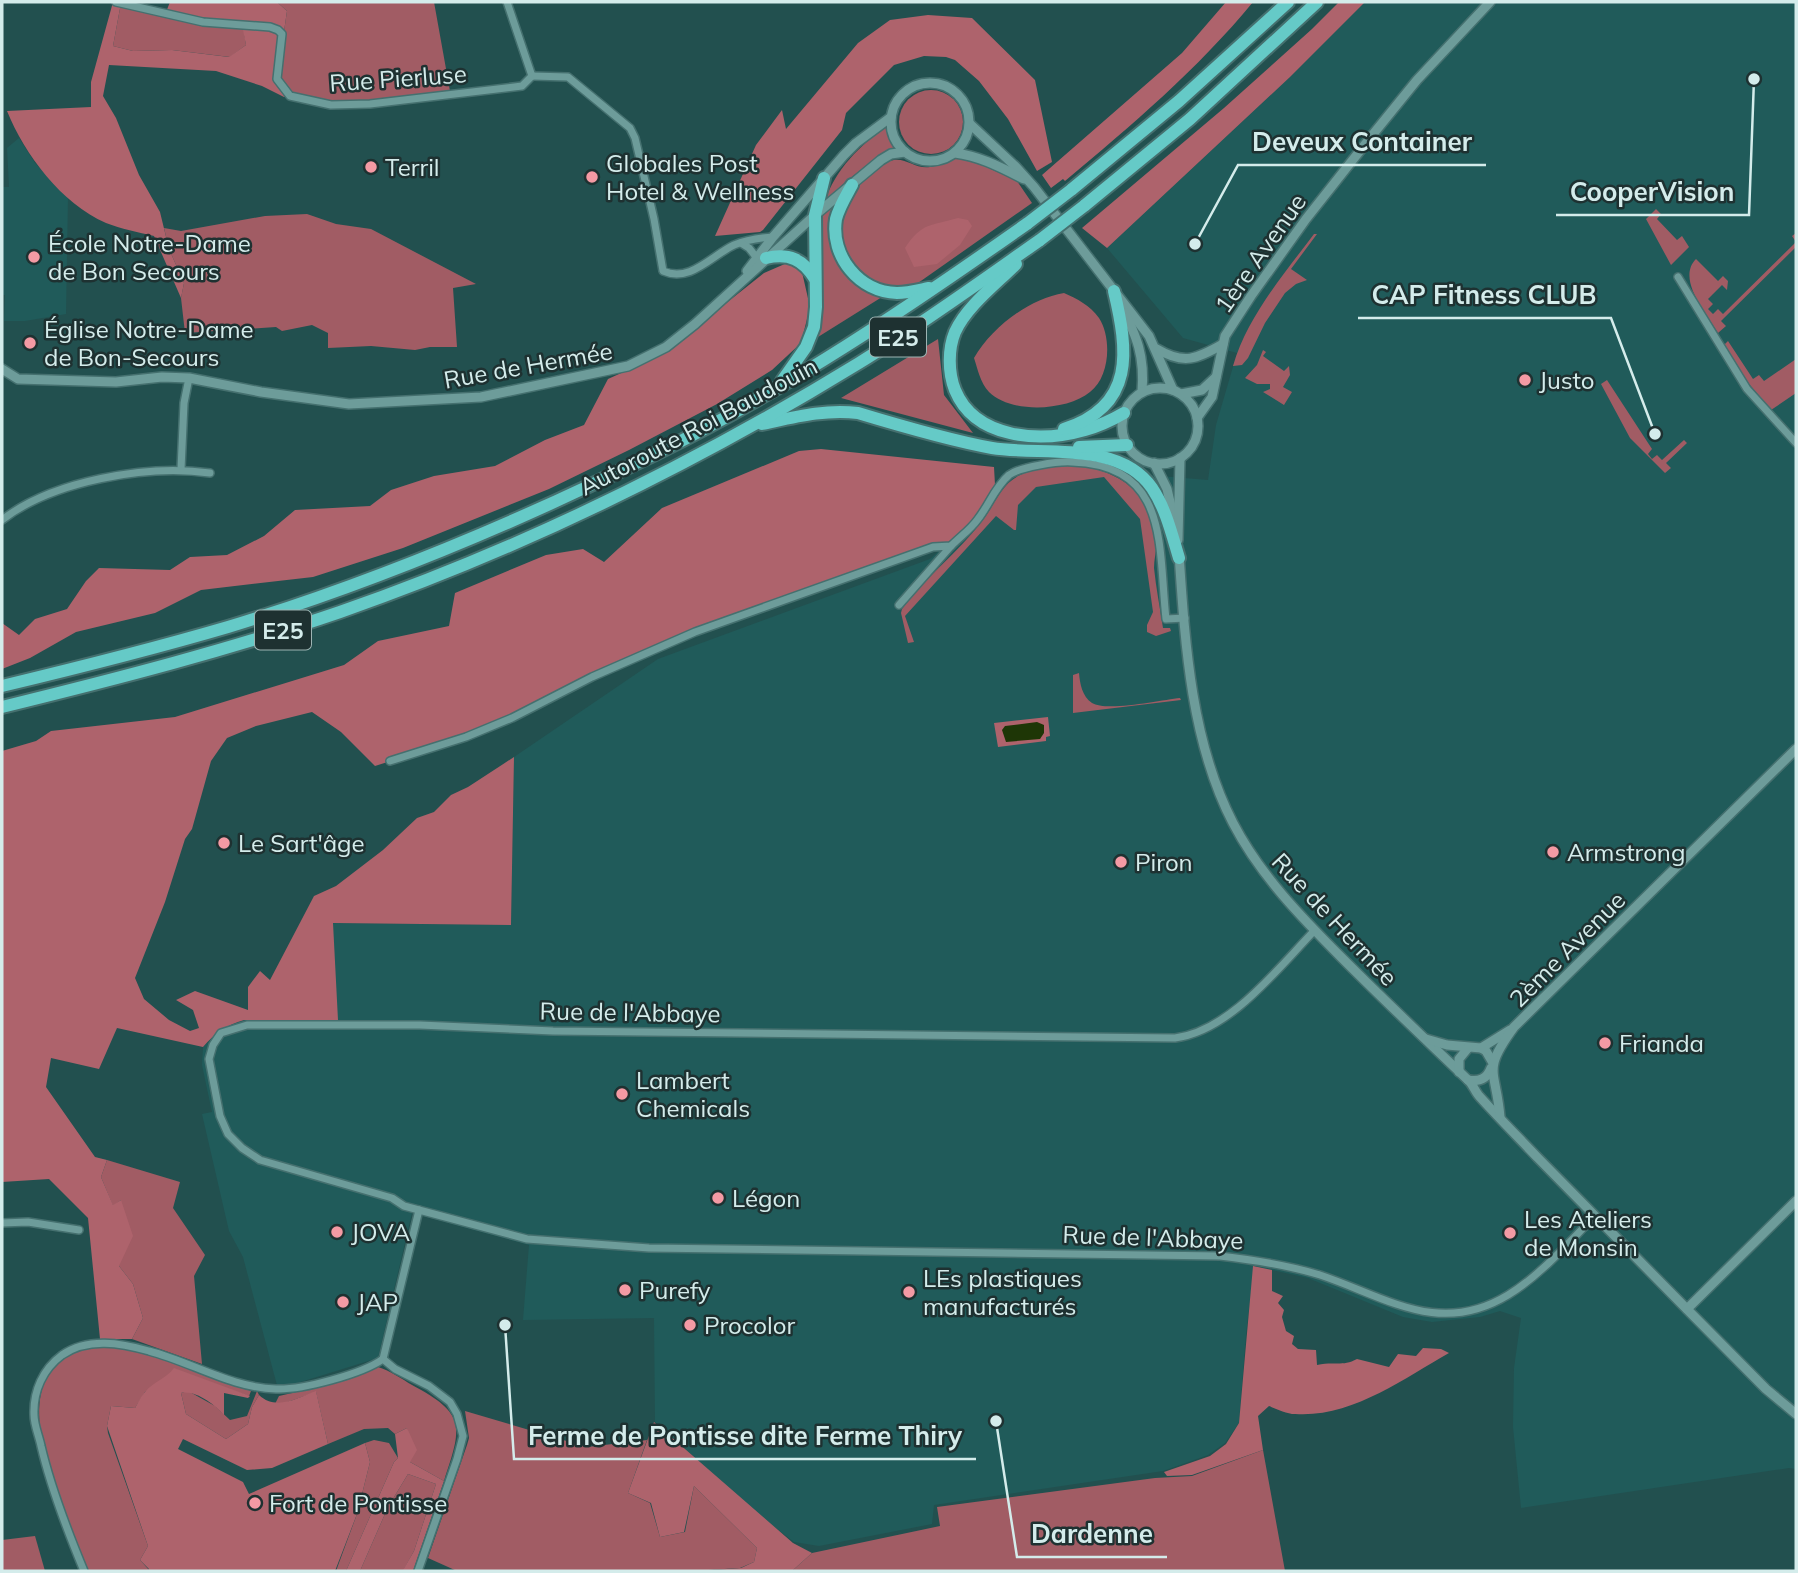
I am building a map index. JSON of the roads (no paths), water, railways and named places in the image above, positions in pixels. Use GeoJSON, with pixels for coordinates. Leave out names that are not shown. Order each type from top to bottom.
{"type":"FeatureCollection","features":[{"type":"Feature","properties":{"kind":"highway","name":"Autoroute Roi Baudouin"},"geometry":{"type":"LineString","coordinates":[[2,686],[228,626],[333,592],[439,552],[657,453],[777,387],[936,287],[1028,223],[1179,102],[1288,2]]}},
{"type":"Feature","properties":{"kind":"highway","name":"Autoroute Roi Baudouin"},"geometry":{"type":"LineString","coordinates":[[2,708],[235,646],[341,611],[461,566],[555,524],[752,426],[861,362],[1040,240],[1190,118],[1317,2]]}},
{"type":"Feature","properties":{"kind":"highway"},"geometry":{"type":"LineString","coordinates":[[777,387],[811,338],[816,280],[814,215],[824,178]]}},
{"type":"Feature","properties":{"kind":"highway"},"geometry":{"type":"LineString","coordinates":[[852,185],[839,208],[835,230],[839,252],[853,274],[871,286],[896,293],[936,287]]}},
{"type":"Feature","properties":{"kind":"highway"},"geometry":{"type":"LineString","coordinates":[[1040,240],[962,321],[953,340],[950,360],[956,392],[965,408],[978,421],[999,431],[1042,435],[1085,430],[1124,413]]}},
{"type":"Feature","properties":{"kind":"highway"},"geometry":{"type":"LineString","coordinates":[[761,258],[794,258],[806,265],[816,280]]}},
{"type":"Feature","properties":{"kind":"highway"},"geometry":{"type":"LineString","coordinates":[[1042,435],[1093,416],[1104,407],[1117,386],[1125,359],[1114,291]]}},
{"type":"Feature","properties":{"kind":"highway"},"geometry":{"type":"LineString","coordinates":[[752,426],[804,415],[841,411],[993,448],[1093,454],[1110,458],[1136,472],[1152,487],[1164,511],[1179,558]]}},
{"type":"Feature","properties":{"kind":"highway"},"geometry":{"type":"LineString","coordinates":[[1033,451],[1053,447],[1127,444]]}},
{"type":"Feature","properties":{"kind":"street","name":"Rue Pierluse"},"geometry":{"type":"LineString","coordinates":[[116,2],[203,22],[270,27],[278,30],[282,34],[277,79],[290,96],[331,105],[370,104],[522,86],[532,76]]}},
{"type":"Feature","properties":{"kind":"street"},"geometry":{"type":"LineString","coordinates":[[507,2],[532,76],[568,77],[630,128],[635,138],[654,219],[663,271],[681,275],[740,243],[773,237]]}},
{"type":"Feature","properties":{"kind":"street","name":"1ère Avenue"},"geometry":{"type":"LineString","coordinates":[[1197,418],[1212,397],[1223,344],[1235,319],[1274,262],[1374,133],[1490,2]]}},
{"type":"Feature","properties":{"kind":"street","name":"Rue de Hermée"},"geometry":{"type":"LineString","coordinates":[[761,258],[773,237],[856,143],[891,117],[896,103],[906,91],[919,84],[934,82],[949,87],[961,96],[968,109],[970,124],[1029,181],[1134,315],[1156,348],[1177,392],[1189,400],[1197,418],[1196,440],[1180,458],[1177,528],[1191,678],[1202,738],[1222,799],[1244,844],[1315,930],[1468,1080],[1476,1093],[1766,1389],[1796,1414]]}},
{"type":"Feature","properties":{"kind":"street"},"geometry":{"type":"LineString","coordinates":[[891,117],[894,136],[905,152]]}},
{"type":"Feature","properties":{"kind":"street"},"geometry":{"type":"LineString","coordinates":[[954,153],[962,145],[970,124]]}},
{"type":"Feature","properties":{"kind":"street","name":"Rue de Hermée"},"geometry":{"type":"LineString","coordinates":[[2,369],[18,379],[116,382],[162,377],[189,378],[261,392],[349,404],[481,397],[628,366],[652,356],[695,324],[761,258],[886,156],[905,152],[924,161],[945,158],[954,153],[974,156],[1029,181]]}},
{"type":"Feature","properties":{"kind":"street"},"geometry":{"type":"LineString","coordinates":[[740,243],[761,258]]}},
{"type":"Feature","properties":{"kind":"street"},"geometry":{"type":"LineString","coordinates":[[1678,277],[1747,389],[1796,443]]}},
{"type":"Feature","properties":{"kind":"street","name":"Rue de Hermée"},"geometry":{"type":"LineString","coordinates":[[1114,291],[1140,347],[1142,392]]}},
{"type":"Feature","properties":{"kind":"street"},"geometry":{"type":"LineString","coordinates":[[1156,348],[1171,356],[1191,359],[1205,355],[1223,344]]}},
{"type":"Feature","properties":{"kind":"street"},"geometry":{"type":"LineString","coordinates":[[1127,444],[1122,429],[1124,413],[1135,397],[1142,392],[1163,388],[1177,392],[1202,390],[1217,376]]}},
{"type":"Feature","properties":{"kind":"street"},"geometry":{"type":"LineString","coordinates":[[181,469],[184,403],[189,378]]}},
{"type":"Feature","properties":{"kind":"street","name":"Rue de Hermée"},"geometry":{"type":"LineString","coordinates":[[1127,444],[1138,457],[1153,463],[1167,489],[1177,528]]}},
{"type":"Feature","properties":{"kind":"street"},"geometry":{"type":"LineString","coordinates":[[1153,463],[1169,463],[1180,458]]}},
{"type":"Feature","properties":{"kind":"street"},"geometry":{"type":"LineString","coordinates":[[900,605],[951,546],[978,520],[996,490],[1011,474],[1068,461],[1094,463],[1110,468],[1134,483],[1146,495],[1152,507],[1161,552],[1166,619],[1185,618]]}},
{"type":"Feature","properties":{"kind":"street"},"geometry":{"type":"LineString","coordinates":[[2,520],[40,496],[104,478],[181,469],[210,473]]}},
{"type":"Feature","properties":{"kind":"street"},"geometry":{"type":"LineString","coordinates":[[390,761],[466,737],[512,718],[592,677],[695,632],[933,547],[951,546]]}},
{"type":"Feature","properties":{"kind":"street","name":"2ème Avenue"},"geometry":{"type":"LineString","coordinates":[[1492,1065],[1501,1045],[1514,1027],[1796,749]]}},
{"type":"Feature","properties":{"kind":"street","name":"Rue de l'Abbaye"},"geometry":{"type":"LineString","coordinates":[[1315,930],[1232,1013],[1203,1031],[1175,1038],[553,1031],[247,1024],[221,1033],[213,1045],[209,1059],[220,1116],[228,1134],[260,1160],[391,1198],[404,1206],[527,1238],[649,1248],[1220,1256],[1295,1268],[1321,1275],[1401,1307],[1443,1314],[1467,1312],[1497,1302],[1511,1294],[1540,1271],[1595,1216]]}},
{"type":"Feature","properties":{"kind":"street","name":"2ème Avenue"},"geometry":{"type":"LineString","coordinates":[[1481,1048],[1514,1027]]}},
{"type":"Feature","properties":{"kind":"street"},"geometry":{"type":"LineString","coordinates":[[1424,1039],[1486,1051],[1492,1065],[1500,1117]]}},
{"type":"Feature","properties":{"kind":"street"},"geometry":{"type":"LineString","coordinates":[[1459,1072],[1458,1059],[1468,1048]]}},
{"type":"Feature","properties":{"kind":"street"},"geometry":{"type":"LineString","coordinates":[[1468,1080],[1485,1078],[1492,1065]]}},
{"type":"Feature","properties":{"kind":"street"},"geometry":{"type":"LineString","coordinates":[[1687,1309],[1796,1201]]}},
{"type":"Feature","properties":{"kind":"street"},"geometry":{"type":"LineString","coordinates":[[84,1571],[48,1476],[34,1418],[37,1389],[44,1373],[54,1361],[70,1350],[99,1342],[118,1344],[150,1351],[243,1383],[276,1389],[328,1380],[371,1367],[383,1359],[419,1210]]}},
{"type":"Feature","properties":{"kind":"street"},"geometry":{"type":"LineString","coordinates":[[2,1223],[28,1222],[79,1230]]}},
{"type":"Feature","properties":{"kind":"street"},"geometry":{"type":"LineString","coordinates":[[383,1359],[395,1369],[429,1386],[450,1402],[457,1414],[463,1436],[418,1571]]}},
{"type":"Feature","properties":{"kind":"place","name":"CooperVision"},"geometry":{"type":"Point","coordinates":[1754,79]}},
{"type":"Feature","properties":{"kind":"place","name":"Terril"},"geometry":{"type":"Point","coordinates":[371,167]}},
{"type":"Feature","properties":{"kind":"place","name":"Globales Post Hotel & Wellness"},"geometry":{"type":"Point","coordinates":[592,177]}},
{"type":"Feature","properties":{"kind":"place","name":"Deveux Container"},"geometry":{"type":"Point","coordinates":[1195,244]}},
{"type":"Feature","properties":{"kind":"place","name":"École Notre-Dame de Bon Secours"},"geometry":{"type":"Point","coordinates":[34,257]}},
{"type":"Feature","properties":{"kind":"place","name":"Église Notre-Dame de Bon-Secours"},"geometry":{"type":"Point","coordinates":[30,343]}},
{"type":"Feature","properties":{"kind":"place","name":"Justo"},"geometry":{"type":"Point","coordinates":[1525,380]}},
{"type":"Feature","properties":{"kind":"place","name":"CAP Fitness CLUB"},"geometry":{"type":"Point","coordinates":[1655,434]}},
{"type":"Feature","properties":{"kind":"place","name":"Le Sart'âge"},"geometry":{"type":"Point","coordinates":[224,843]}},
{"type":"Feature","properties":{"kind":"place","name":"Armstrong"},"geometry":{"type":"Point","coordinates":[1553,852]}},
{"type":"Feature","properties":{"kind":"place","name":"Piron"},"geometry":{"type":"Point","coordinates":[1121,862]}},
{"type":"Feature","properties":{"kind":"place","name":"Frianda"},"geometry":{"type":"Point","coordinates":[1605,1043]}},
{"type":"Feature","properties":{"kind":"place","name":"Lambert Chemicals"},"geometry":{"type":"Point","coordinates":[622,1094]}},
{"type":"Feature","properties":{"kind":"place","name":"Légon"},"geometry":{"type":"Point","coordinates":[718,1198]}},
{"type":"Feature","properties":{"kind":"place","name":"JOVA"},"geometry":{"type":"Point","coordinates":[337,1232]}},
{"type":"Feature","properties":{"kind":"place","name":"Les Ateliers de Monsin"},"geometry":{"type":"Point","coordinates":[1510,1233]}},
{"type":"Feature","properties":{"kind":"place","name":"Purefy"},"geometry":{"type":"Point","coordinates":[625,1290]}},
{"type":"Feature","properties":{"kind":"place","name":"LEs plastiques manufacturés"},"geometry":{"type":"Point","coordinates":[909,1292]}},
{"type":"Feature","properties":{"kind":"place","name":"JAP"},"geometry":{"type":"Point","coordinates":[343,1302]}},
{"type":"Feature","properties":{"kind":"place","name":"Ferme de Pontisse dite Ferme Thiry"},"geometry":{"type":"Point","coordinates":[505,1325]}},
{"type":"Feature","properties":{"kind":"place","name":"Procolor"},"geometry":{"type":"Point","coordinates":[690,1325]}},
{"type":"Feature","properties":{"kind":"place","name":"Dardenne"},"geometry":{"type":"Point","coordinates":[996,1421]}},
{"type":"Feature","properties":{"kind":"place","name":"Fort de Pontisse"},"geometry":{"type":"Point","coordinates":[255,1503]}}]}
